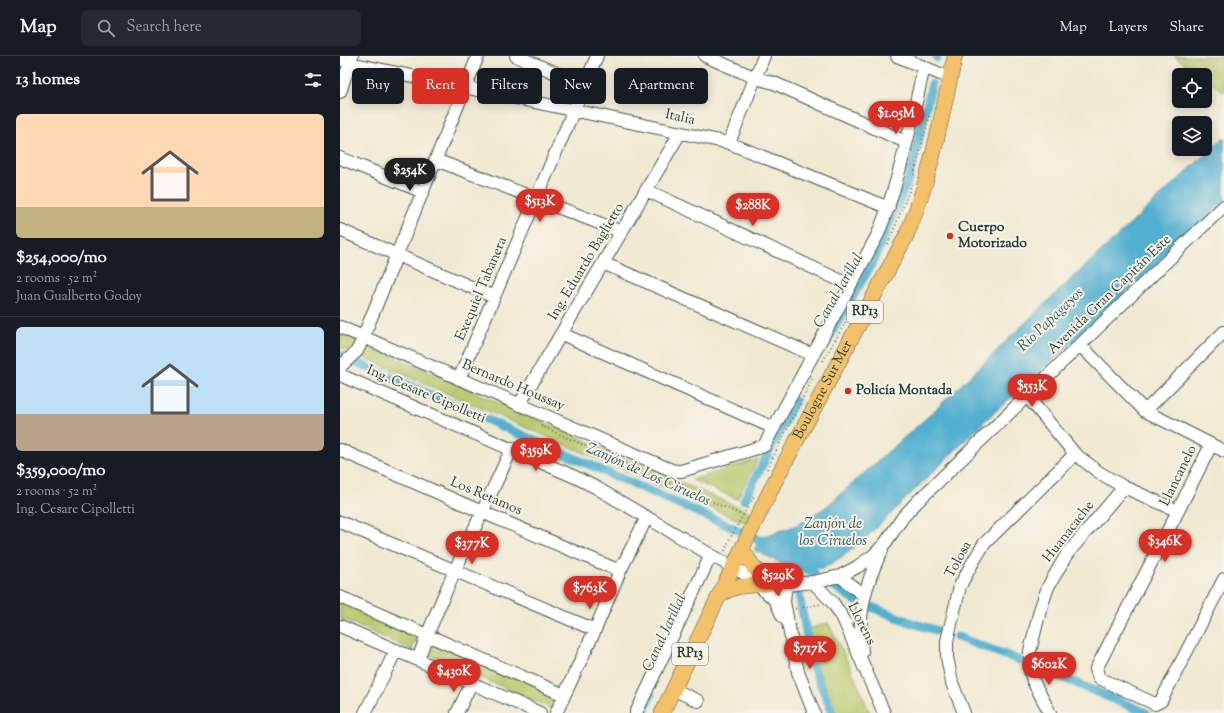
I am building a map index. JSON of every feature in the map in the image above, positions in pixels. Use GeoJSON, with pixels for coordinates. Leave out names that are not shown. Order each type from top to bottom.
{"type":"FeatureCollection","features":[{"type":"Feature","properties":{"kind":"main road","name":"Boulogne Sur Mer"},"geometry":{"type":"LineString","coordinates":[[662,713],[742,549],[749,518],[791,452],[902,243],[911,223],[930,168],[955,56]]}},
{"type":"Feature","properties":{"kind":"main road"},"geometry":{"type":"LineString","coordinates":[[742,549],[754,568],[776,585]]}},
{"type":"Feature","properties":{"kind":"main road"},"geometry":{"type":"LineString","coordinates":[[719,595],[736,587],[776,585]]}},
{"type":"Feature","properties":{"kind":"street"},"geometry":{"type":"LineString","coordinates":[[469,79],[478,56]]}},
{"type":"Feature","properties":{"kind":"street"},"geometry":{"type":"LineString","coordinates":[[516,56],[550,70]]}},
{"type":"Feature","properties":{"kind":"street","name":"Exequiel Tabanera"},"geometry":{"type":"LineString","coordinates":[[592,68],[597,56]]}},
{"type":"Feature","properties":{"kind":"street"},"geometry":{"type":"LineString","coordinates":[[705,56],[756,78],[774,83],[906,142]]}},
{"type":"Feature","properties":{"kind":"street"},"geometry":{"type":"LineString","coordinates":[[729,143],[764,56]]}},
{"type":"Feature","properties":{"kind":"street"},"geometry":{"type":"LineString","coordinates":[[897,56],[950,78]]}},
{"type":"Feature","properties":{"kind":"street"},"geometry":{"type":"LineString","coordinates":[[340,92],[345,80],[347,59]]}},
{"type":"Feature","properties":{"kind":"street","name":"Italia"},"geometry":{"type":"LineString","coordinates":[[347,59],[412,74]]}},
{"type":"Feature","properties":{"kind":"street"},"geometry":{"type":"LineString","coordinates":[[562,334],[774,428],[878,234],[888,208],[924,67]]}},
{"type":"Feature","properties":{"kind":"street","name":"Italia"},"geometry":{"type":"LineString","coordinates":[[469,88],[729,143],[888,208]]}},
{"type":"Feature","properties":{"kind":"street"},"geometry":{"type":"LineString","coordinates":[[340,367],[357,351],[459,104]]}},
{"type":"Feature","properties":{"kind":"street","name":"Exequiel Tabanera"},"geometry":{"type":"LineString","coordinates":[[459,379],[577,104]]}},
{"type":"Feature","properties":{"kind":"street","name":"Ing. Eduardo Baglietto"},"geometry":{"type":"LineString","coordinates":[[519,405],[680,133]]}},
{"type":"Feature","properties":{"kind":"street"},"geometry":{"type":"LineString","coordinates":[[340,158],[423,192]]}},
{"type":"Feature","properties":{"kind":"street"},"geometry":{"type":"LineString","coordinates":[[436,160],[622,232]]}},
{"type":"Feature","properties":{"kind":"street"},"geometry":{"type":"LineString","coordinates":[[646,190],[850,285]]}},
{"type":"Feature","properties":{"kind":"street","name":"Avenida Gran Capitán Este"},"geometry":{"type":"LineString","coordinates":[[776,585],[810,582],[840,576],[853,570],[866,561],[886,542],[903,517],[917,502],[1224,206]]}},
{"type":"Feature","properties":{"kind":"street"},"geometry":{"type":"LineString","coordinates":[[340,230],[494,297]]}},
{"type":"Feature","properties":{"kind":"street"},"geometry":{"type":"LineString","coordinates":[[603,263],[813,355]]}},
{"type":"Feature","properties":{"kind":"street","name":"Bernardo Houssay"},"geometry":{"type":"LineString","coordinates":[[340,327],[675,471],[681,471],[764,446],[774,428]]}},
{"type":"Feature","properties":{"kind":"street"},"geometry":{"type":"LineString","coordinates":[[1145,411],[1224,332]]}},
{"type":"Feature","properties":{"kind":"street"},"geometry":{"type":"LineString","coordinates":[[1080,345],[1145,411],[1224,451]]}},
{"type":"Feature","properties":{"kind":"street","name":"Ing. Cesare Cipolletti"},"geometry":{"type":"LineString","coordinates":[[340,375],[512,448],[589,483],[733,568]]}},
{"type":"Feature","properties":{"kind":"street"},"geometry":{"type":"LineString","coordinates":[[1027,396],[1075,454],[1100,473],[1178,511]]}},
{"type":"Feature","properties":{"kind":"street","name":"Llancanelo"},"geometry":{"type":"LineString","coordinates":[[1211,444],[1096,669],[1099,678],[1155,704],[1161,701],[1224,579]]}},
{"type":"Feature","properties":{"kind":"street"},"geometry":{"type":"LineString","coordinates":[[418,659],[455,571],[512,448]]}},
{"type":"Feature","properties":{"kind":"street","name":"Los Retamos"},"geometry":{"type":"LineString","coordinates":[[340,450],[620,571]]}},
{"type":"Feature","properties":{"kind":"street","name":"Tolosa"},"geometry":{"type":"LineString","coordinates":[[964,713],[952,683],[947,657],[947,641],[960,586],[984,544],[1075,454]]}},
{"type":"Feature","properties":{"kind":"street","name":"Huanacache"},"geometry":{"type":"LineString","coordinates":[[1050,713],[1033,681],[1030,669],[1030,651],[1040,610],[1048,587],[1067,554],[1124,486]]}},
{"type":"Feature","properties":{"kind":"street"},"geometry":{"type":"LineString","coordinates":[[556,713],[595,630],[620,571],[647,517]]}},
{"type":"Feature","properties":{"kind":"street"},"geometry":{"type":"LineString","coordinates":[[340,522],[595,630]]}},
{"type":"Feature","properties":{"kind":"street","name":"Llorens"},"geometry":{"type":"LineString","coordinates":[[863,662],[860,630],[864,596],[869,578],[886,542]]}},
{"type":"Feature","properties":{"kind":"street"},"geometry":{"type":"LineString","coordinates":[[636,713],[711,555]]}},
{"type":"Feature","properties":{"kind":"street"},"geometry":{"type":"LineString","coordinates":[[733,568],[776,585],[785,592],[784,602],[798,672],[814,713]]}},
{"type":"Feature","properties":{"kind":"street","name":"Llorens"},"geometry":{"type":"LineString","coordinates":[[840,576],[864,596]]}},
{"type":"Feature","properties":{"kind":"street","name":"Llorens"},"geometry":{"type":"LineString","coordinates":[[810,582],[833,603],[844,618],[884,713]]}},
{"type":"Feature","properties":{"kind":"street"},"geometry":{"type":"LineString","coordinates":[[776,585],[775,600],[790,633]]}},
{"type":"Feature","properties":{"kind":"street"},"geometry":{"type":"LineString","coordinates":[[340,597],[428,634],[564,695]]}},
{"type":"Feature","properties":{"kind":"street"},"geometry":{"type":"LineString","coordinates":[[340,626],[472,682],[540,713]]}},
{"type":"Feature","properties":{"kind":"street"},"geometry":{"type":"LineString","coordinates":[[366,713],[396,650]]}},
{"type":"Feature","properties":{"kind":"street"},"geometry":{"type":"LineString","coordinates":[[457,713],[472,682]]}},
{"type":"Feature","properties":{"kind":"street"},"geometry":{"type":"LineString","coordinates":[[673,689],[698,701]]}},
{"type":"Feature","properties":{"kind":"path"},"geometry":{"type":"LineString","coordinates":[[541,426],[749,518],[729,540]]}},
{"type":"Feature","properties":{"kind":"path"},"geometry":{"type":"LineString","coordinates":[[795,609],[833,603]]}},
{"type":"Feature","properties":{"kind":"green space"},"geometry":{"type":"Polygon","coordinates":[[[1174,56],[1224,56],[1224,92],[1212,83],[1212,68],[1190,68],[1174,56]]]}},
{"type":"Feature","properties":{"kind":"green space"},"geometry":{"type":"Polygon","coordinates":[[[340,333],[751,513],[746,523],[340,347],[340,333]]]}},
{"type":"Feature","properties":{"kind":"green space"},"geometry":{"type":"Polygon","coordinates":[[[758,459],[737,499],[692,480],[758,459]]]}},
{"type":"Feature","properties":{"kind":"green space"},"geometry":{"type":"Polygon","coordinates":[[[340,600],[418,634],[412,650],[340,618],[340,600]]]}},
{"type":"Feature","properties":{"kind":"green space"},"geometry":{"type":"Polygon","coordinates":[[[828,623],[849,664],[870,713],[831,713],[808,661],[802,631],[828,623]]]}},
{"type":"Feature","properties":{"kind":"green space"},"geometry":{"type":"Polygon","coordinates":[[[433,641],[559,695],[553,709],[427,654],[433,641]]]}},
{"type":"Feature","properties":{"kind":"water","name":"Zanjón de los Ciruelos"},"geometry":{"type":"Polygon","coordinates":[[[1224,137],[1224,201],[1071,344],[989,417],[871,533],[849,552],[824,568],[798,569],[754,550],[761,537],[795,526],[826,507],[933,412],[1053,296],[1204,156],[1212,156],[1212,148],[1224,137]]]}},
{"type":"Feature","properties":{"kind":"waterway","name":"Canal Jarillal"},"geometry":{"type":"LineString","coordinates":[[828,339],[872,263],[908,180],[932,84]]}},
{"type":"Feature","properties":{"kind":"waterway","name":"Zanjón de Los Ciruelos"},"geometry":{"type":"LineString","coordinates":[[340,355],[754,537],[769,548]]}},
{"type":"Feature","properties":{"kind":"waterway","name":"Canal Jarillal"},"geometry":{"type":"LineString","coordinates":[[744,500],[795,401]]}},
{"type":"Feature","properties":{"kind":"waterway"},"geometry":{"type":"LineString","coordinates":[[780,555],[799,594],[812,664],[833,713]]}},
{"type":"Feature","properties":{"kind":"waterway","name":"Zanjón de Los Ciruelos"},"geometry":{"type":"LineString","coordinates":[[796,563],[814,573]]}},
{"type":"Feature","properties":{"kind":"waterway"},"geometry":{"type":"LineString","coordinates":[[830,583],[856,601]]}},
{"type":"Feature","properties":{"kind":"waterway"},"geometry":{"type":"LineString","coordinates":[[869,606],[912,623],[945,633]]}},
{"type":"Feature","properties":{"kind":"waterway"},"geometry":{"type":"LineString","coordinates":[[957,637],[1019,660]]}},
{"type":"Feature","properties":{"kind":"waterway"},"geometry":{"type":"LineString","coordinates":[[1036,666],[1146,713]]}},
{"type":"Feature","properties":{"kind":"waterway","name":"Canal Jarillal"},"geometry":{"type":"LineString","coordinates":[[643,713],[651,695]]}},
{"type":"Feature","properties":{"kind":"place","name":"Cuerpo Motorizado"},"geometry":{"type":"Point","coordinates":[950,236]}},
{"type":"Feature","properties":{"kind":"place","name":"Policía Montada"},"geometry":{"type":"Point","coordinates":[848,391]}},
{"type":"Feature","properties":{"kind":"water label","name":"Río Papagayos"},"geometry":{"type":"Point","coordinates":[1051,320]}}]}
